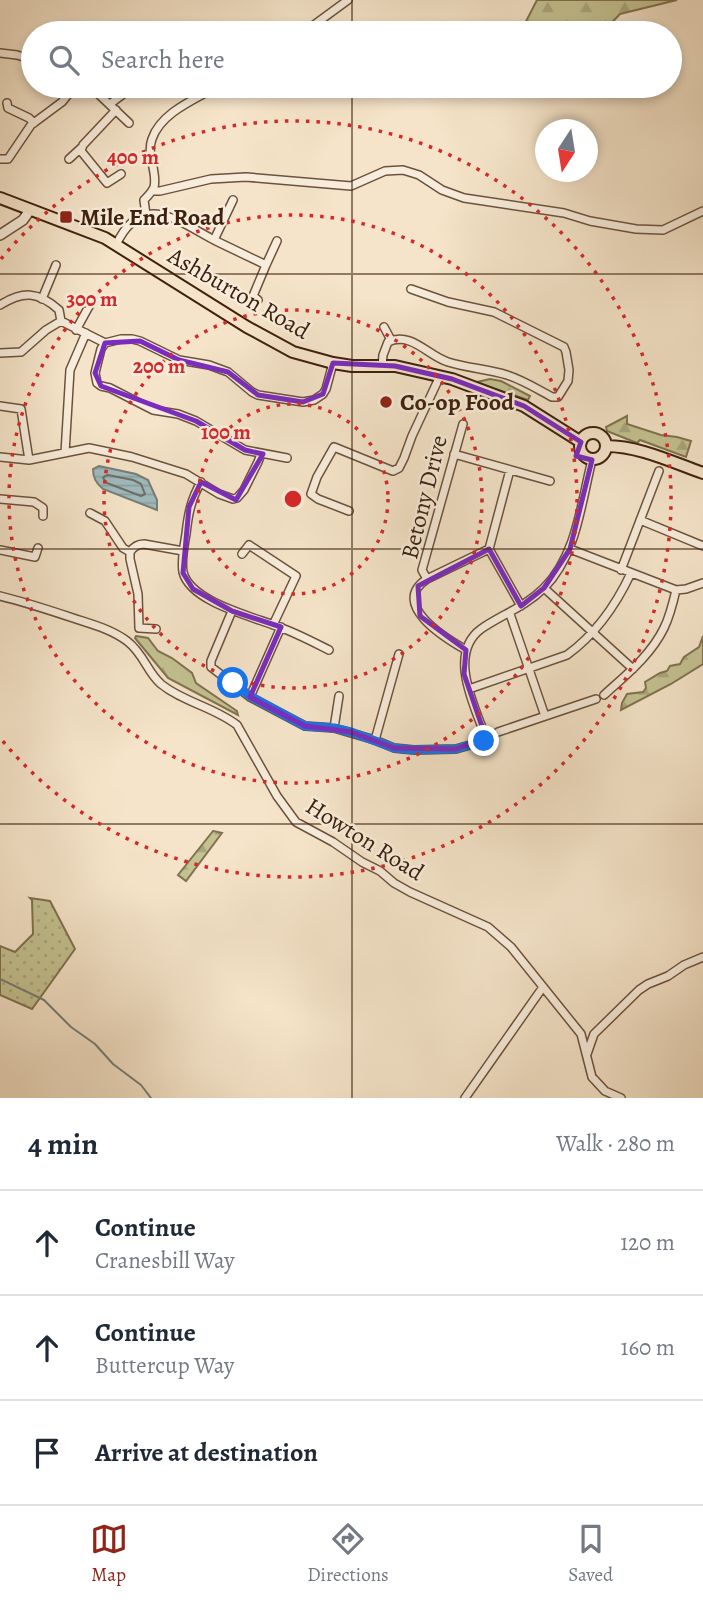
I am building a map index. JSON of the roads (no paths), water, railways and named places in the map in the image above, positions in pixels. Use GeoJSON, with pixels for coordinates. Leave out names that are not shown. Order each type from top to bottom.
{"type":"FeatureCollection","features":[{"type":"Feature","properties":{"kind":"main road","name":"Ashburton Road"},"geometry":{"type":"LineString","coordinates":[[0,198],[116,244],[268,340],[293,352],[333,363],[395,366],[452,379],[524,406],[581,442]]}},
{"type":"Feature","properties":{"kind":"main road","name":"Ashburton Road"},"geometry":{"type":"LineString","coordinates":[[592,460],[582,453],[581,442],[587,434],[596,433],[603,438],[606,446],[630,448],[702,471]]}},
{"type":"Feature","properties":{"kind":"main road"},"geometry":{"type":"LineString","coordinates":[[592,460],[604,454],[606,446]]}},
{"type":"Feature","properties":{"kind":"street"},"geometry":{"type":"LineString","coordinates":[[319,21],[348,0]]}},
{"type":"Feature","properties":{"kind":"street"},"geometry":{"type":"LineString","coordinates":[[0,53],[21,56]]}},
{"type":"Feature","properties":{"kind":"street"},"geometry":{"type":"LineString","coordinates":[[0,159],[8,159],[31,125],[65,98]]}},
{"type":"Feature","properties":{"kind":"street"},"geometry":{"type":"LineString","coordinates":[[103,98],[129,123]]}},
{"type":"Feature","properties":{"kind":"street"},"geometry":{"type":"LineString","coordinates":[[69,159],[122,98]]}},
{"type":"Feature","properties":{"kind":"street"},"geometry":{"type":"LineString","coordinates":[[146,215],[144,200],[155,185],[151,141],[156,130],[173,113],[198,98]]}},
{"type":"Feature","properties":{"kind":"street"},"geometry":{"type":"LineString","coordinates":[[7,103],[8,108],[34,122]]}},
{"type":"Feature","properties":{"kind":"street"},"geometry":{"type":"LineString","coordinates":[[81,148],[82,154],[107,183],[121,174]]}},
{"type":"Feature","properties":{"kind":"street"},"geometry":{"type":"LineString","coordinates":[[153,191],[211,179],[246,177],[351,186],[385,171],[403,170],[419,174],[442,190],[464,198],[564,213],[590,221],[636,229],[663,230],[703,211]]}},
{"type":"Feature","properties":{"kind":"street"},"geometry":{"type":"LineString","coordinates":[[214,240],[233,200]]}},
{"type":"Feature","properties":{"kind":"street"},"geometry":{"type":"LineString","coordinates":[[0,234],[23,220],[30,210]]}},
{"type":"Feature","properties":{"kind":"street"},"geometry":{"type":"LineString","coordinates":[[116,244],[131,222],[146,215],[166,214],[266,265]]}},
{"type":"Feature","properties":{"kind":"street"},"geometry":{"type":"LineString","coordinates":[[258,300],[253,296],[277,242]]}},
{"type":"Feature","properties":{"kind":"street"},"geometry":{"type":"LineString","coordinates":[[42,299],[56,265]]}},
{"type":"Feature","properties":{"kind":"street"},"geometry":{"type":"LineString","coordinates":[[382,366],[385,348],[391,340],[401,339],[413,342],[445,362],[518,379],[552,397],[558,397],[568,381],[569,370],[564,347],[494,312],[448,302],[411,289]]}},
{"type":"Feature","properties":{"kind":"street"},"geometry":{"type":"LineString","coordinates":[[0,305],[27,294],[42,299],[59,310],[61,321],[105,343]]}},
{"type":"Feature","properties":{"kind":"street"},"geometry":{"type":"LineString","coordinates":[[76,330],[93,299]]}},
{"type":"Feature","properties":{"kind":"street"},"geometry":{"type":"LineString","coordinates":[[0,353],[21,352],[61,321]]}},
{"type":"Feature","properties":{"kind":"street"},"geometry":{"type":"LineString","coordinates":[[384,327],[391,340]]}},
{"type":"Feature","properties":{"kind":"street"},"geometry":{"type":"LineString","coordinates":[[65,453],[71,370],[86,333]]}},
{"type":"Feature","properties":{"kind":"street"},"geometry":{"type":"LineString","coordinates":[[287,458],[245,450],[196,421],[178,414],[153,410],[101,386],[94,373],[101,349],[105,343],[121,338],[140,341],[179,360],[209,365],[228,372],[258,395],[303,402],[314,400],[323,394],[333,363]]}},
{"type":"Feature","properties":{"kind":"street"},"geometry":{"type":"LineString","coordinates":[[349,510],[311,494],[334,447],[386,469],[393,471],[399,468],[440,376]]}},
{"type":"Feature","properties":{"kind":"street"},"geometry":{"type":"LineString","coordinates":[[0,406],[21,409],[29,460]]}},
{"type":"Feature","properties":{"kind":"street","name":"Betony Drive"},"geometry":{"type":"LineString","coordinates":[[463,424],[422,570],[427,579],[418,586],[415,594],[416,609],[420,616],[466,650]]}},
{"type":"Feature","properties":{"kind":"street"},"geometry":{"type":"LineString","coordinates":[[0,457],[29,460],[89,448],[132,457],[186,474],[219,494],[233,499],[244,490],[261,454]]}},
{"type":"Feature","properties":{"kind":"street"},"geometry":{"type":"LineString","coordinates":[[454,454],[550,481]]}},
{"type":"Feature","properties":{"kind":"street"},"geometry":{"type":"LineString","coordinates":[[232,611],[210,664],[250,696],[305,726],[334,728],[394,748],[414,750],[456,749],[484,741],[486,738],[464,674],[466,650],[479,631],[510,614],[544,588],[570,548],[592,460]]}},
{"type":"Feature","properties":{"kind":"street"},"geometry":{"type":"LineString","coordinates":[[510,470],[489,549],[520,606]]}},
{"type":"Feature","properties":{"kind":"street"},"geometry":{"type":"LineString","coordinates":[[621,569],[659,471]]}},
{"type":"Feature","properties":{"kind":"street"},"geometry":{"type":"LineString","coordinates":[[201,482],[189,507],[183,551],[183,573],[193,589],[232,611],[277,626],[329,650]]}},
{"type":"Feature","properties":{"kind":"street"},"geometry":{"type":"LineString","coordinates":[[0,499],[34,502],[43,508],[43,516]]}},
{"type":"Feature","properties":{"kind":"street"},"geometry":{"type":"LineString","coordinates":[[90,513],[105,521],[123,548],[130,552]]}},
{"type":"Feature","properties":{"kind":"street"},"geometry":{"type":"LineString","coordinates":[[640,520],[703,546]]}},
{"type":"Feature","properties":{"kind":"street"},"geometry":{"type":"LineString","coordinates":[[156,629],[139,628],[138,594],[130,552],[138,544],[183,551]]}},
{"type":"Feature","properties":{"kind":"street"},"geometry":{"type":"LineString","coordinates":[[242,554],[249,545],[296,576],[250,696]]}},
{"type":"Feature","properties":{"kind":"street"},"geometry":{"type":"LineString","coordinates":[[0,550],[34,561],[38,548]]}},
{"type":"Feature","properties":{"kind":"street"},"geometry":{"type":"LineString","coordinates":[[570,548],[676,590],[703,583]]}},
{"type":"Feature","properties":{"kind":"street"},"geometry":{"type":"LineString","coordinates":[[427,579],[489,549]]}},
{"type":"Feature","properties":{"kind":"street"},"geometry":{"type":"LineString","coordinates":[[469,689],[567,655],[593,632],[618,601],[631,573]]}},
{"type":"Feature","properties":{"kind":"street"},"geometry":{"type":"LineString","coordinates":[[544,588],[633,669]]}},
{"type":"Feature","properties":{"kind":"street"},"geometry":{"type":"LineString","coordinates":[[604,695],[633,669],[664,629],[676,590]]}},
{"type":"Feature","properties":{"kind":"street","name":"Howton Road"},"geometry":{"type":"LineString","coordinates":[[0,596],[25,601],[105,629],[126,640],[139,652],[160,683],[227,717],[237,725],[277,796],[296,822],[333,842],[410,892],[488,927],[511,947],[581,1034],[592,1077],[605,1091],[621,1098]]}},
{"type":"Feature","properties":{"kind":"street"},"geometry":{"type":"LineString","coordinates":[[510,614],[545,716]]}},
{"type":"Feature","properties":{"kind":"street"},"geometry":{"type":"LineString","coordinates":[[375,740],[399,654]]}},
{"type":"Feature","properties":{"kind":"street"},"geometry":{"type":"LineString","coordinates":[[334,728],[339,696]]}},
{"type":"Feature","properties":{"kind":"street"},"geometry":{"type":"LineString","coordinates":[[498,732],[596,699]]}},
{"type":"Feature","properties":{"kind":"street"},"geometry":{"type":"LineString","coordinates":[[581,1034],[587,1037],[594,1034],[639,990],[703,957]]}},
{"type":"Feature","properties":{"kind":"street"},"geometry":{"type":"LineString","coordinates":[[465,1098],[543,987]]}},
{"type":"Feature","properties":{"kind":"street"},"geometry":{"type":"LineString","coordinates":[[586,1055],[594,1034]]}},
{"type":"Feature","properties":{"kind":"water"},"geometry":{"type":"Polygon","coordinates":[[[99,466],[136,474],[148,480],[157,500],[157,510],[103,489],[94,475],[93,469],[99,466]]]}},
{"type":"Feature","properties":{"kind":"waterway"},"geometry":{"type":"LineString","coordinates":[[0,979],[44,1000],[71,1027],[95,1044],[113,1064],[141,1085],[151,1098]]}},
{"type":"Feature","properties":{"kind":"place","name":"Mile End Road"},"geometry":{"type":"Point","coordinates":[66,217]}},
{"type":"Feature","properties":{"kind":"place","name":"Co-op Food"},"geometry":{"type":"Point","coordinates":[386,402]}}]}
